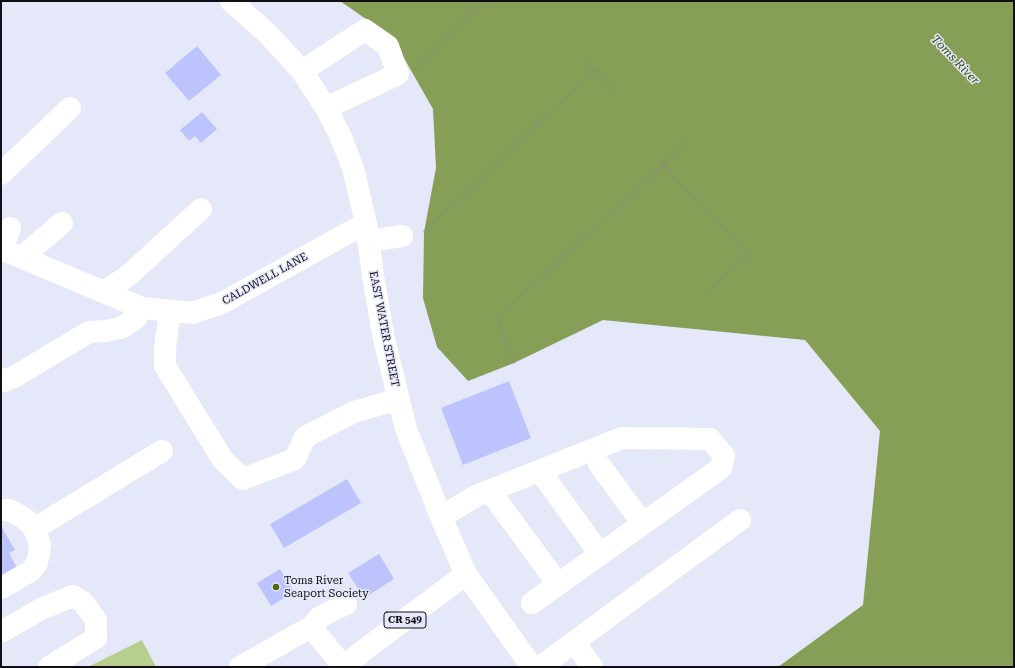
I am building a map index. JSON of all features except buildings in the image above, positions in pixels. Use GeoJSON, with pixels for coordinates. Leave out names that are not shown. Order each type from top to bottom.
{"type":"FeatureCollection","features":[{"type":"Feature","properties":{"kind":"street","name":"EAST WATER STREET"},"geometry":{"type":"LineString","coordinates":[[231,1],[268,34],[302,71],[326,108],[340,135],[353,168],[367,232],[384,339],[406,429],[441,517],[466,574],[532,667]]}},
{"type":"Feature","properties":{"kind":"street"},"geometry":{"type":"LineString","coordinates":[[302,71],[365,30],[388,46],[398,74],[326,108]]}},
{"type":"Feature","properties":{"kind":"street"},"geometry":{"type":"LineString","coordinates":[[1,174],[70,108]]}},
{"type":"Feature","properties":{"kind":"street"},"geometry":{"type":"LineString","coordinates":[[104,291],[128,276],[200,209]]}},
{"type":"Feature","properties":{"kind":"street"},"geometry":{"type":"LineString","coordinates":[[8,252],[62,223]]}},
{"type":"Feature","properties":{"kind":"street"},"geometry":{"type":"LineString","coordinates":[[8,252],[10,228]]}},
{"type":"Feature","properties":{"kind":"street"},"geometry":{"type":"LineString","coordinates":[[367,232],[402,236]]}},
{"type":"Feature","properties":{"kind":"street","name":"CALDWELL LANE"},"geometry":{"type":"LineString","coordinates":[[8,252],[142,308],[192,313],[222,303],[246,282],[367,232]]}},
{"type":"Feature","properties":{"kind":"street"},"geometry":{"type":"LineString","coordinates":[[1,378],[4,381],[14,377],[89,332],[120,328],[136,318],[142,308]]}},
{"type":"Feature","properties":{"kind":"street"},"geometry":{"type":"LineString","coordinates":[[170,311],[165,348],[165,366],[223,460],[243,479],[295,459],[305,438],[354,412],[399,400]]}},
{"type":"Feature","properties":{"kind":"street"},"geometry":{"type":"LineString","coordinates":[[441,517],[476,496],[622,438],[710,439],[724,456],[721,468],[532,603]]}},
{"type":"Feature","properties":{"kind":"street"},"geometry":{"type":"LineString","coordinates":[[34,529],[162,450]]}},
{"type":"Feature","properties":{"kind":"street"},"geometry":{"type":"LineString","coordinates":[[598,464],[643,524]]}},
{"type":"Feature","properties":{"kind":"street"},"geometry":{"type":"LineString","coordinates":[[540,471],[600,554]]}},
{"type":"Feature","properties":{"kind":"street"},"geometry":{"type":"LineString","coordinates":[[490,491],[558,584]]}},
{"type":"Feature","properties":{"kind":"street"},"geometry":{"type":"LineString","coordinates":[[1,510],[9,510],[29,522],[34,529],[40,544],[38,563],[31,571],[1,588]]}},
{"type":"Feature","properties":{"kind":"street"},"geometry":{"type":"LineString","coordinates":[[540,667],[740,520]]}},
{"type":"Feature","properties":{"kind":"street","name":"CR 549"},"geometry":{"type":"LineString","coordinates":[[344,667],[362,651],[466,574]]}},
{"type":"Feature","properties":{"kind":"street"},"geometry":{"type":"LineString","coordinates":[[1,632],[42,609],[73,596],[83,602],[96,620],[96,638],[49,667]]}},
{"type":"Feature","properties":{"kind":"street"},"geometry":{"type":"LineString","coordinates":[[240,667],[311,627],[320,617],[346,604]]}},
{"type":"Feature","properties":{"kind":"street"},"geometry":{"type":"LineString","coordinates":[[311,627],[344,667]]}},
{"type":"Feature","properties":{"kind":"street"},"geometry":{"type":"LineString","coordinates":[[574,642],[592,667]]}},
{"type":"Feature","properties":{"kind":"path"},"geometry":{"type":"LineString","coordinates":[[413,74],[482,1]]}},
{"type":"Feature","properties":{"kind":"path"},"geometry":{"type":"LineString","coordinates":[[584,59],[614,91]]}},
{"type":"Feature","properties":{"kind":"path"},"geometry":{"type":"LineString","coordinates":[[424,232],[594,70]]}},
{"type":"Feature","properties":{"kind":"path"},"geometry":{"type":"LineString","coordinates":[[514,363],[498,317],[688,141]]}},
{"type":"Feature","properties":{"kind":"path"},"geometry":{"type":"LineString","coordinates":[[663,165],[748,254],[709,292]]}},
{"type":"Feature","properties":{"kind":"shaded area"},"geometry":{"type":"Polygon","coordinates":[[[142,640],[156,667],[88,667],[142,640]]]}},
{"type":"Feature","properties":{"kind":"water","name":"Toms River"},"geometry":{"type":"Polygon","coordinates":[[[340,1],[1014,1],[1014,667],[778,667],[863,605],[880,431],[805,340],[603,320],[514,363],[468,381],[437,347],[423,298],[424,232],[436,168],[433,109],[392,37],[340,1]]]}},
{"type":"Feature","properties":{"kind":"place","name":"Toms River Seaport Society"},"geometry":{"type":"Point","coordinates":[276,587]}}]}
